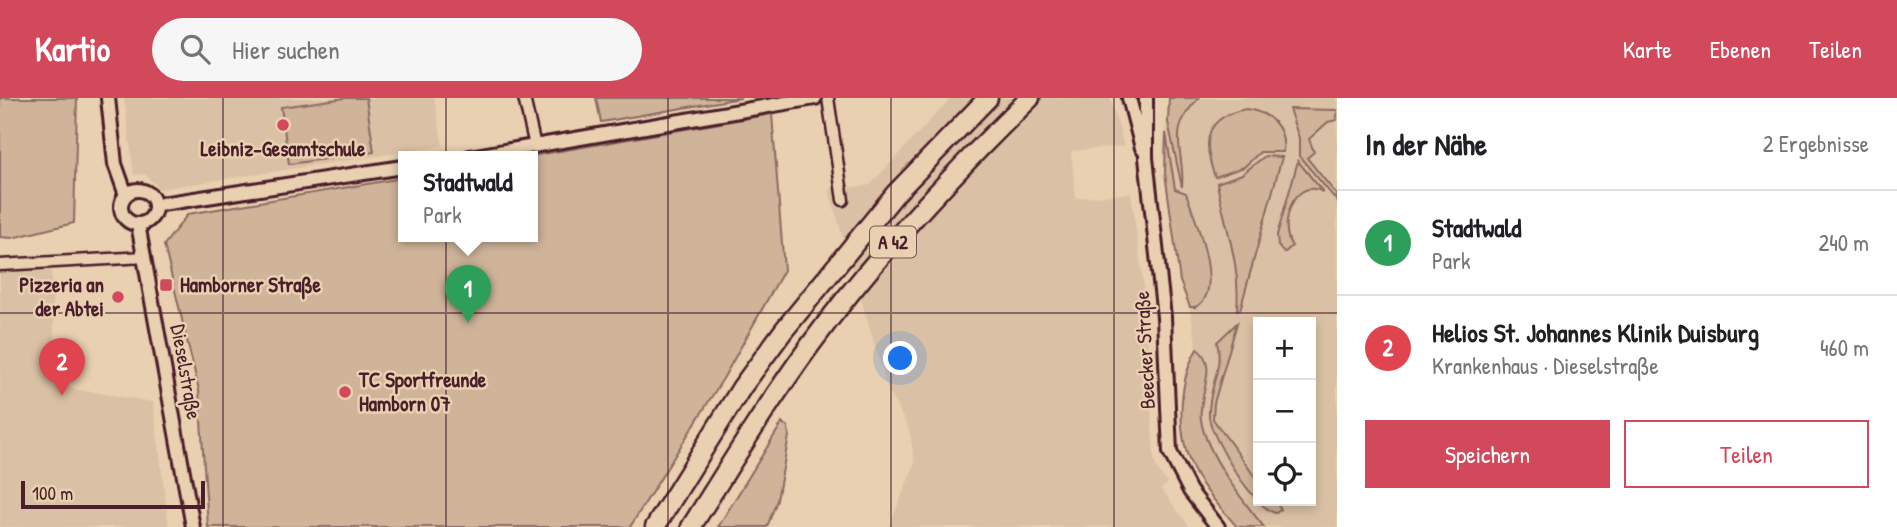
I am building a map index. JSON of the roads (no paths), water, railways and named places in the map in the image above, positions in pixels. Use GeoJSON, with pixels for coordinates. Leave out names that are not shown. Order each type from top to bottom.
{"type":"FeatureCollection","features":[{"type":"Feature","properties":{"kind":"highway"},"geometry":{"type":"LineString","coordinates":[[960,124],[977,98]]}},
{"type":"Feature","properties":{"kind":"highway","name":"A 42"},"geometry":{"type":"LineString","coordinates":[[654,527],[742,387],[784,330],[896,192],[988,98]]}},
{"type":"Feature","properties":{"kind":"highway","name":"A 42"},"geometry":{"type":"LineString","coordinates":[[691,527],[772,400],[850,293],[963,163],[1030,98]]}},
{"type":"Feature","properties":{"kind":"street"},"geometry":{"type":"LineString","coordinates":[[108,98],[116,164],[126,195],[134,191],[144,191],[152,197],[155,205],[152,217],[138,224]]}},
{"type":"Feature","properties":{"kind":"street"},"geometry":{"type":"LineString","coordinates":[[524,98],[535,146]]}},
{"type":"Feature","properties":{"kind":"street"},"geometry":{"type":"LineString","coordinates":[[505,151],[815,98]]}},
{"type":"Feature","properties":{"kind":"street"},"geometry":{"type":"LineString","coordinates":[[828,98],[844,200]]}},
{"type":"Feature","properties":{"kind":"street","name":"Beecker Straße"},"geometry":{"type":"LineString","coordinates":[[1129,98],[1146,158]]}},
{"type":"Feature","properties":{"kind":"street","name":"Beecker Straße"},"geometry":{"type":"LineString","coordinates":[[1146,98],[1146,158],[1164,317],[1170,453],[1191,491],[1218,527]]}},
{"type":"Feature","properties":{"kind":"street"},"geometry":{"type":"LineString","coordinates":[[155,205],[398,168]]}},
{"type":"Feature","properties":{"kind":"street","name":"Dieselstraße"},"geometry":{"type":"LineString","coordinates":[[126,195],[123,214],[126,219],[138,224],[193,527]]}},
{"type":"Feature","properties":{"kind":"street"},"geometry":{"type":"LineString","coordinates":[[0,265],[145,257]]}},
{"type":"Feature","properties":{"kind":"place","name":"Leibniz-Gesamtschule"},"geometry":{"type":"Point","coordinates":[283,125]}},
{"type":"Feature","properties":{"kind":"place","name":"Hamborner Straße"},"geometry":{"type":"Point","coordinates":[166,285]}},
{"type":"Feature","properties":{"kind":"place","name":"Pizzeria an der Abtei"},"geometry":{"type":"Point","coordinates":[118,297]}},
{"type":"Feature","properties":{"kind":"place","name":"Stadtwald"},"geometry":{"type":"Point","coordinates":[468,323]}},
{"type":"Feature","properties":{"kind":"place","name":"TC Sportfreunde Hamborn 07"},"geometry":{"type":"Point","coordinates":[345,392]}},
{"type":"Feature","properties":{"kind":"place","name":"Helios St. Johannes Klinik Duisburg"},"geometry":{"type":"Point","coordinates":[62,396]}}]}
